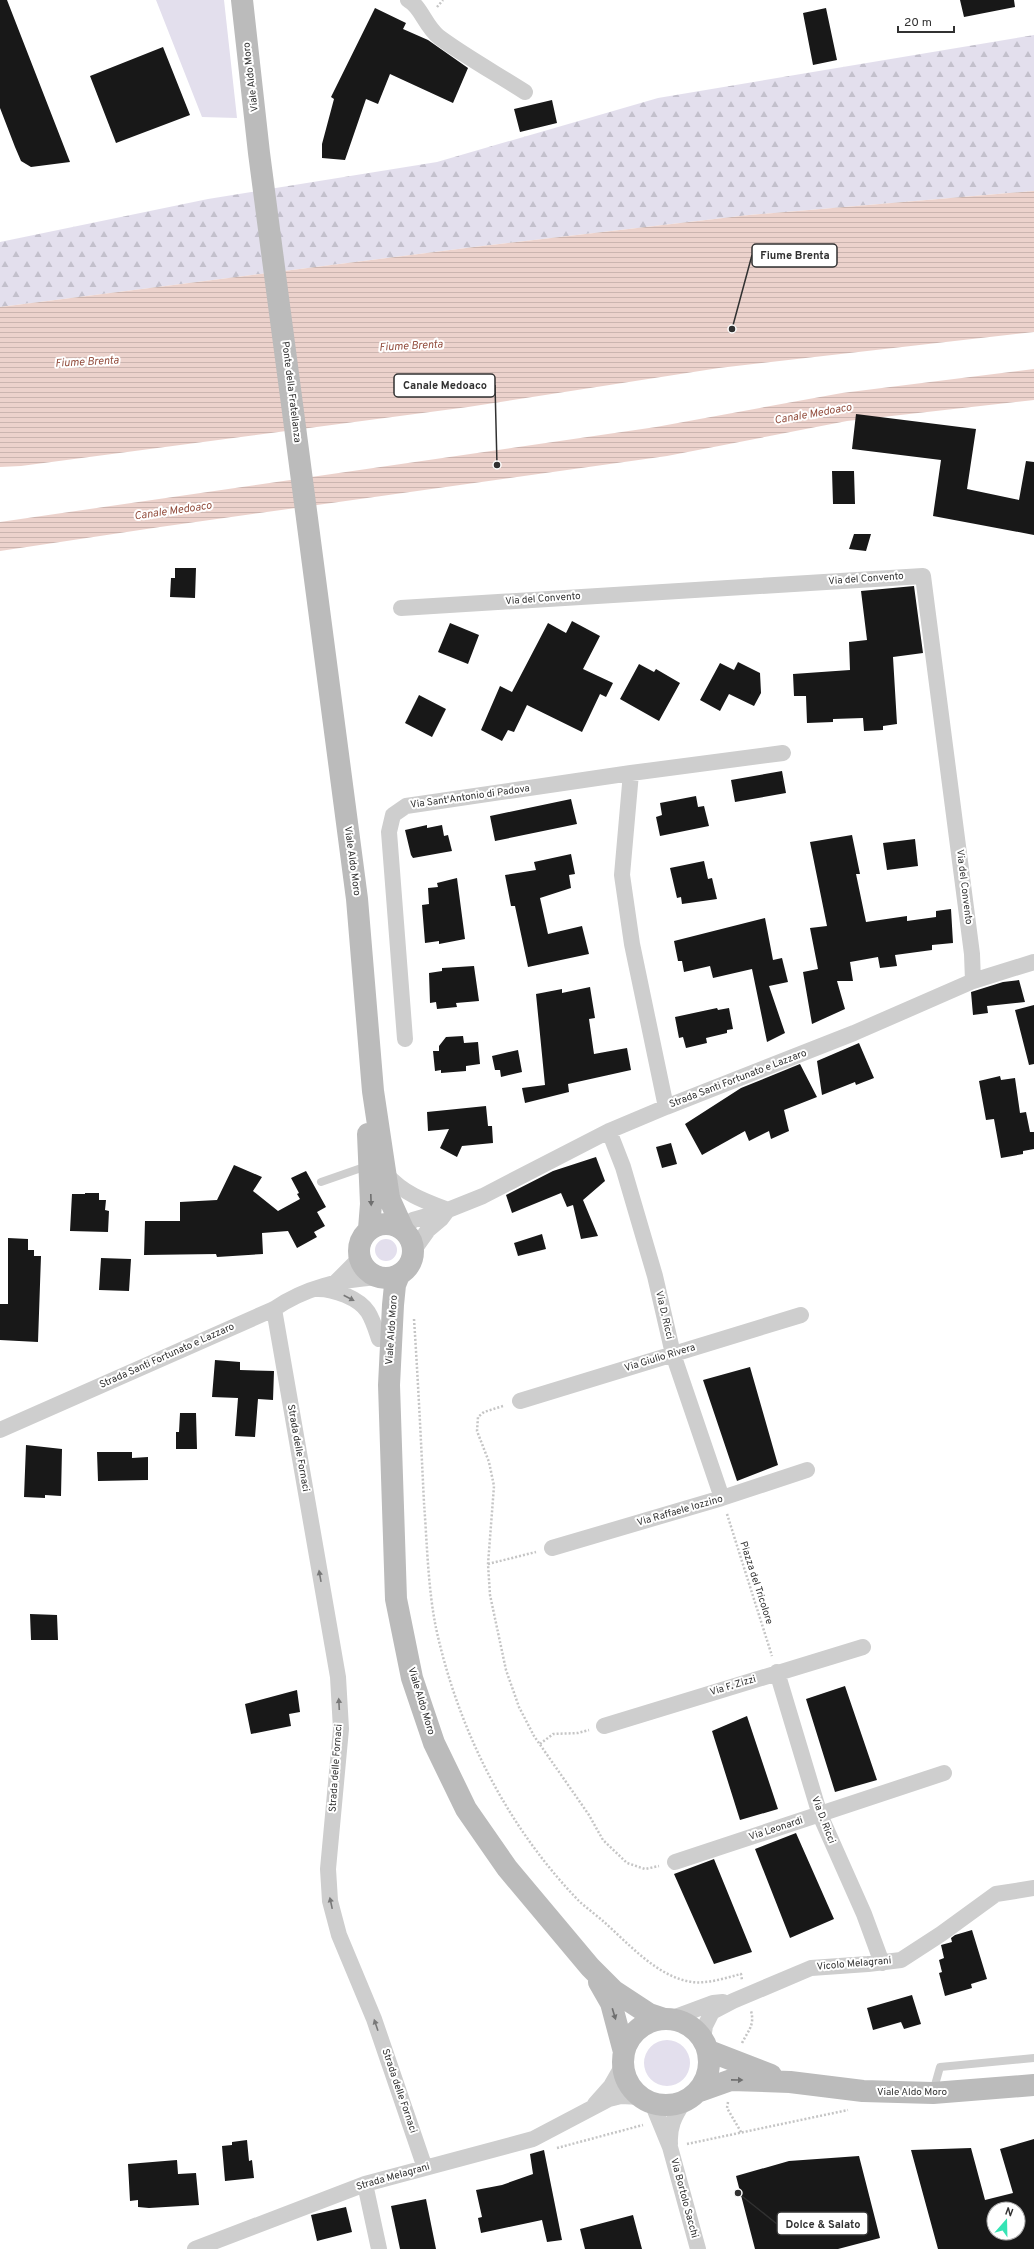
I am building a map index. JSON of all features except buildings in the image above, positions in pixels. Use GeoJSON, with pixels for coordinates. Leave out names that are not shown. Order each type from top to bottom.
{"type":"FeatureCollection","features":[{"type":"Feature","properties":{"kind":"main road","name":"Viale Aldo Moro"},"geometry":{"type":"LineString","coordinates":[[242,0],[260,153]]}},
{"type":"Feature","properties":{"kind":"main road","name":"Ponte della Fratellanza"},"geometry":{"type":"LineString","coordinates":[[260,153],[322,632]]}},
{"type":"Feature","properties":{"kind":"main road","name":"Viale Aldo Moro"},"geometry":{"type":"LineString","coordinates":[[322,632],[357,899],[373,1091],[378,1170],[371,1204],[368,1229]]}},
{"type":"Feature","properties":{"kind":"main road","name":"Viale Aldo Moro"},"geometry":{"type":"LineString","coordinates":[[378,1170],[403,1229]]}},
{"type":"Feature","properties":{"kind":"main road"},"geometry":{"type":"LineString","coordinates":[[386,1276],[366,1270],[359,1259],[359,1242],[368,1229],[386,1223],[403,1229],[411,1239],[413,1251]]}},
{"type":"Feature","properties":{"kind":"main road","name":"Strada Santi Fortunato e Lazzaro"},"geometry":{"type":"LineString","coordinates":[[386,1276],[408,1267],[413,1251]]}},
{"type":"Feature","properties":{"kind":"main road","name":"Viale Aldo Moro"},"geometry":{"type":"LineString","coordinates":[[386,1276],[378,1307],[379,1339],[389,1386]]}},
{"type":"Feature","properties":{"kind":"main road","name":"Viale Aldo Moro"},"geometry":{"type":"LineString","coordinates":[[386,1276],[395,1285],[389,1386],[396,1599],[412,1678],[434,1743],[466,1809],[507,1868],[590,1967],[614,1991],[649,2014],[683,2022],[694,2029],[706,2045],[790,2082]]}},
{"type":"Feature","properties":{"kind":"main road","name":"Viale Aldo Moro"},"geometry":{"type":"LineString","coordinates":[[590,1967],[611,2003],[628,2083],[646,2100],[662,2106],[691,2097],[731,2080],[790,2082],[863,2092],[933,2093],[1034,2086]]}},
{"type":"Feature","properties":{"kind":"main road"},"geometry":{"type":"LineString","coordinates":[[623,2059],[628,2042],[643,2026],[667,2019]]}},
{"type":"Feature","properties":{"kind":"main road"},"geometry":{"type":"LineString","coordinates":[[691,2097],[707,2079],[710,2065],[706,2045]]}},
{"type":"Feature","properties":{"kind":"street"},"geometry":{"type":"LineString","coordinates":[[408,0],[415,3],[425,22],[438,36],[525,92]]}},
{"type":"Feature","properties":{"kind":"street","name":"Via del Convento"},"geometry":{"type":"LineString","coordinates":[[401,608],[923,576],[972,954],[973,980]]}},
{"type":"Feature","properties":{"kind":"street","name":"Via Sant'Antonio di Padova"},"geometry":{"type":"LineString","coordinates":[[405,1039],[389,832],[393,815],[406,806],[631,773],[783,753]]}},
{"type":"Feature","properties":{"kind":"street"},"geometry":{"type":"LineString","coordinates":[[631,773],[622,875],[632,944],[666,1107]]}},
{"type":"Feature","properties":{"kind":"street","name":"Strada Santi Fortunato e Lazzaro"},"geometry":{"type":"LineString","coordinates":[[403,1229],[413,1220],[448,1210],[482,1196],[610,1131],[666,1107],[854,1033],[973,980],[1034,963]]}},
{"type":"Feature","properties":{"kind":"street","name":"Via D. Ricci"},"geometry":{"type":"LineString","coordinates":[[610,1131],[623,1167],[655,1276],[673,1354],[722,1498]]}},
{"type":"Feature","properties":{"kind":"street"},"geometry":{"type":"LineString","coordinates":[[378,1170],[412,1196],[448,1210]]}},
{"type":"Feature","properties":{"kind":"street","name":"Strada Santi Fortunato e Lazzaro"},"geometry":{"type":"LineString","coordinates":[[413,1251],[428,1230],[441,1219],[448,1210]]}},
{"type":"Feature","properties":{"kind":"street"},"geometry":{"type":"LineString","coordinates":[[335,1283],[359,1259]]}},
{"type":"Feature","properties":{"kind":"street","name":"Strada Santi Fortunato e Lazzaro"},"geometry":{"type":"LineString","coordinates":[[0,1430],[274,1309],[294,1295],[335,1283],[386,1276]]}},
{"type":"Feature","properties":{"kind":"street","name":"Viale Aldo Moro"},"geometry":{"type":"LineString","coordinates":[[312,1289],[329,1289],[353,1299],[368,1311],[379,1339]]}},
{"type":"Feature","properties":{"kind":"street","name":"Strada delle Fornaci"},"geometry":{"type":"LineString","coordinates":[[274,1309],[338,1677],[341,1729],[328,1869],[330,1901],[340,1935],[374,2019],[426,2168]]}},
{"type":"Feature","properties":{"kind":"street","name":"Via Giulio Rivera"},"geometry":{"type":"LineString","coordinates":[[520,1401],[801,1315]]}},
{"type":"Feature","properties":{"kind":"street","name":"Via Raffaele Iozzino"},"geometry":{"type":"LineString","coordinates":[[552,1548],[722,1498],[807,1470]]}},
{"type":"Feature","properties":{"kind":"street","name":"Via F. Zizzi"},"geometry":{"type":"LineString","coordinates":[[604,1726],[863,1647]]}},
{"type":"Feature","properties":{"kind":"street","name":"Via D. Ricci"},"geometry":{"type":"LineString","coordinates":[[777,1672],[820,1815],[864,1914],[882,1963]]}},
{"type":"Feature","properties":{"kind":"street","name":"Via Leonardi"},"geometry":{"type":"LineString","coordinates":[[675,1862],[944,1774]]}},
{"type":"Feature","properties":{"kind":"street","name":"Vicolo Melagrani"},"geometry":{"type":"LineString","coordinates":[[706,2045],[705,2026],[712,2012],[740,1998],[811,1968],[882,1963],[901,1960],[942,1934],[996,1894],[1034,1888]]}},
{"type":"Feature","properties":{"kind":"street","name":"Vicolo Melagrani"},"geometry":{"type":"LineString","coordinates":[[667,2019],[713,2003],[740,1998]]}},
{"type":"Feature","properties":{"kind":"street","name":"Strada Melagrani"},"geometry":{"type":"LineString","coordinates":[[592,2108],[611,2086],[623,2059]]}},
{"type":"Feature","properties":{"kind":"street","name":"Strada Melagrani"},"geometry":{"type":"LineString","coordinates":[[195,2249],[366,2184],[533,2139],[592,2108],[621,2096],[646,2100]]}},
{"type":"Feature","properties":{"kind":"street","name":"Via Bortolo Sacchi"},"geometry":{"type":"LineString","coordinates":[[670,2147],[669,2130],[674,2117],[691,2097]]}},
{"type":"Feature","properties":{"kind":"street","name":"Via Bortolo Sacchi"},"geometry":{"type":"LineString","coordinates":[[646,2100],[670,2147],[698,2249]]}},
{"type":"Feature","properties":{"kind":"street"},"geometry":{"type":"LineString","coordinates":[[366,2184],[379,2249]]}},
{"type":"Feature","properties":{"kind":"lane"},"geometry":{"type":"LineString","coordinates":[[321,1182],[378,1170]]}},
{"type":"Feature","properties":{"kind":"lane"},"geometry":{"type":"LineString","coordinates":[[933,2093],[940,2067],[1034,2058]]}},
{"type":"Feature","properties":{"kind":"path"},"geometry":{"type":"LineString","coordinates":[[414,1313],[427,1549],[436,1628],[454,1689],[469,1732],[494,1788],[548,1865],[578,1901],[633,1948],[653,1964],[674,1977],[692,1982],[709,1982],[740,1974],[740,1998]]}},
{"type":"Feature","properties":{"kind":"path"},"geometry":{"type":"LineString","coordinates":[[520,1401],[484,1412],[478,1417],[477,1431],[489,1462],[494,1486],[488,1564],[490,1595],[506,1670],[519,1707],[540,1744],[589,1815],[602,1840],[627,1863],[644,1869],[675,1862]]}},
{"type":"Feature","properties":{"kind":"path","name":"Piazza del Tricolore"},"geometry":{"type":"LineString","coordinates":[[722,1498],[777,1672]]}},
{"type":"Feature","properties":{"kind":"path"},"geometry":{"type":"LineString","coordinates":[[488,1564],[552,1548]]}},
{"type":"Feature","properties":{"kind":"path"},"geometry":{"type":"LineString","coordinates":[[540,1744],[553,1734],[578,1733],[604,1726]]}},
{"type":"Feature","properties":{"kind":"path"},"geometry":{"type":"LineString","coordinates":[[670,2147],[853,2110]]}},
{"type":"Feature","properties":{"kind":"green space"},"geometry":{"type":"Polygon","coordinates":[[[156,0],[224,0],[237,118],[202,117],[156,0]]]}},
{"type":"Feature","properties":{"kind":"green space"},"geometry":{"type":"Polygon","coordinates":[[[1034,35],[1034,191],[749,215],[474,247],[0,307],[0,242],[208,199],[437,162],[658,98],[1034,35]]]}},
{"type":"Feature","properties":{"kind":"green space"},"geometry":{"type":"Polygon","coordinates":[[[386,1239],[394,1242],[397,1250],[394,1258],[386,1261],[378,1258],[375,1250],[378,1242],[386,1239]]]}},
{"type":"Feature","properties":{"kind":"green space"},"geometry":{"type":"Polygon","coordinates":[[[672,2040],[676,2041],[686,2050],[689,2054],[689,2072],[680,2082],[672,2086],[662,2086],[654,2082],[645,2072],[644,2058],[648,2050],[658,2041],[672,2040]]]}},
{"type":"Feature","properties":{"kind":"water"},"geometry":{"type":"Polygon","coordinates":[[[1034,191],[1034,332],[719,368],[468,407],[21,466],[0,467],[0,307],[474,247],[749,215],[1034,191]]]}},
{"type":"Feature","properties":{"kind":"water","name":"Canale Medoaco"},"geometry":{"type":"Polygon","coordinates":[[[1034,369],[1034,400],[847,421],[667,456],[0,551],[0,522],[656,427],[842,393],[1034,369]]]}},
{"type":"Feature","properties":{"kind":"place","name":"Fiume Brenta"},"geometry":{"type":"Point","coordinates":[732,329]}},
{"type":"Feature","properties":{"kind":"place","name":"Canale Medoaco"},"geometry":{"type":"Point","coordinates":[497,465]}},
{"type":"Feature","properties":{"kind":"place","name":"Dolce & Salato"},"geometry":{"type":"Point","coordinates":[738,2193]}}]}
